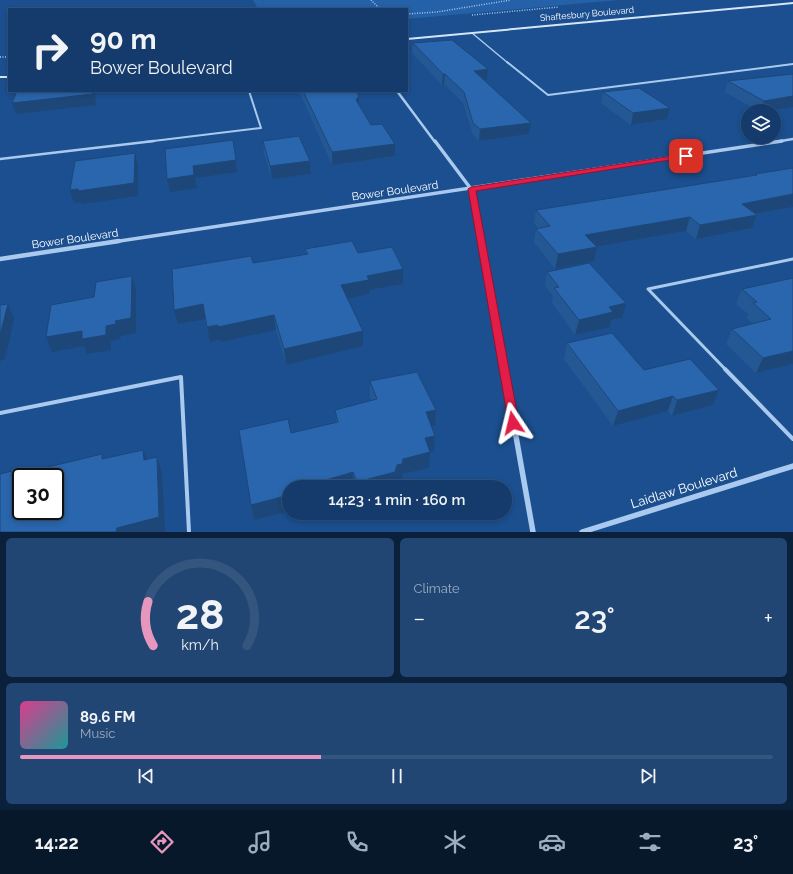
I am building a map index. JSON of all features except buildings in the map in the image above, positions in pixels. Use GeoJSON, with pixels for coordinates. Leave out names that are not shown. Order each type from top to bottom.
{"type":"FeatureCollection","features":[{"type":"Feature","properties":{"kind":"street","name":"Shaftesbury Boulevard"},"geometry":{"type":"LineString","coordinates":[[408,39],[793,3]]}},
{"type":"Feature","properties":{"kind":"street"},"geometry":{"type":"LineString","coordinates":[[398,92],[471,189],[533,532]]}},
{"type":"Feature","properties":{"kind":"street","name":"Bower Boulevard"},"geometry":{"type":"LineString","coordinates":[[0,259],[471,189],[793,139]]}},
{"type":"Feature","properties":{"kind":"street","name":"Laidlaw Boulevard"},"geometry":{"type":"LineString","coordinates":[[582,532],[793,466]]}},
{"type":"Feature","properties":{"kind":"lane"},"geometry":{"type":"LineString","coordinates":[[472,33],[548,95],[793,64]]}},
{"type":"Feature","properties":{"kind":"lane"},"geometry":{"type":"LineString","coordinates":[[0,159],[261,128],[249,92]]}},
{"type":"Feature","properties":{"kind":"lane"},"geometry":{"type":"LineString","coordinates":[[793,259],[648,288],[793,439]]}},
{"type":"Feature","properties":{"kind":"lane"},"geometry":{"type":"LineString","coordinates":[[0,413],[181,377],[189,532]]}},
{"type":"Feature","properties":{"kind":"path"},"geometry":{"type":"LineString","coordinates":[[371,0],[379,8]]}},
{"type":"Feature","properties":{"kind":"path"},"geometry":{"type":"LineString","coordinates":[[408,14],[437,12],[510,0]]}},
{"type":"Feature","properties":{"kind":"shaded area"},"geometry":{"type":"Polygon","coordinates":[[[253,0],[619,0],[408,19],[408,8],[257,8],[253,0]]]}},
{"type":"Feature","properties":{"kind":"route"},"geometry":{"type":"LineString","coordinates":[[513,423],[471,189],[686,156]]}}]}
